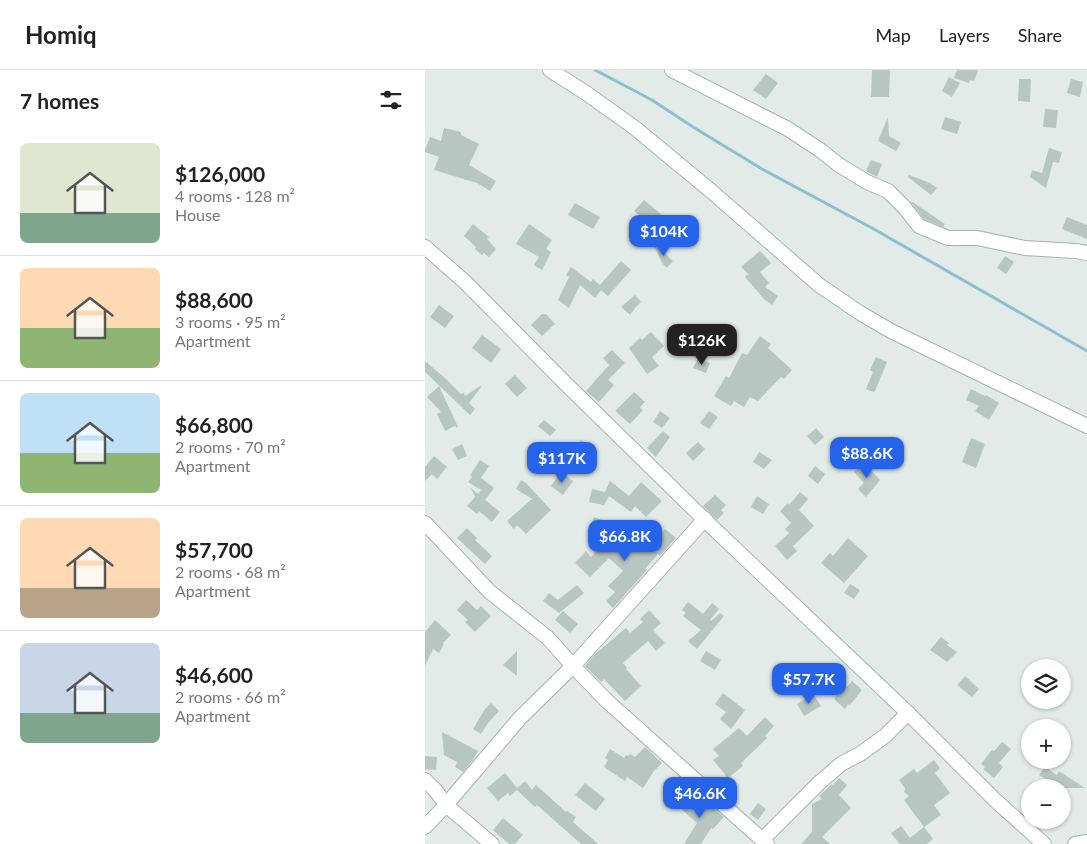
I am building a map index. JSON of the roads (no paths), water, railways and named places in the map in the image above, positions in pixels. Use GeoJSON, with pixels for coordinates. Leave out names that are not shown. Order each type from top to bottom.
{"type":"FeatureCollection","features":[{"type":"Feature","properties":{"kind":"street"},"geometry":{"type":"LineString","coordinates":[[550,70],[635,128],[819,284],[860,313],[891,331],[1087,426]]}},
{"type":"Feature","properties":{"kind":"street"},"geometry":{"type":"LineString","coordinates":[[672,70],[788,129],[839,165],[867,182],[888,191],[919,226],[948,238],[977,238],[1025,248],[1087,253]]}},
{"type":"Feature","properties":{"kind":"street"},"geometry":{"type":"LineString","coordinates":[[425,247],[465,282],[565,383],[908,713],[995,800],[1043,843],[1056,844]]}},
{"type":"Feature","properties":{"kind":"street"},"geometry":{"type":"LineString","coordinates":[[425,827],[520,718],[573,666],[705,519]]}},
{"type":"Feature","properties":{"kind":"street"},"geometry":{"type":"LineString","coordinates":[[425,523],[490,592],[548,638],[608,702],[764,842],[819,783],[841,764],[885,736],[908,713]]}},
{"type":"Feature","properties":{"kind":"street"},"geometry":{"type":"LineString","coordinates":[[425,780],[436,791],[445,805],[492,844]]}},
{"type":"Feature","properties":{"kind":"street"},"geometry":{"type":"LineString","coordinates":[[1075,844],[1087,842]]}},
{"type":"Feature","properties":{"kind":"waterway"},"geometry":{"type":"LineString","coordinates":[[595,70],[652,100],[762,169],[872,228],[1087,351]]}}]}
